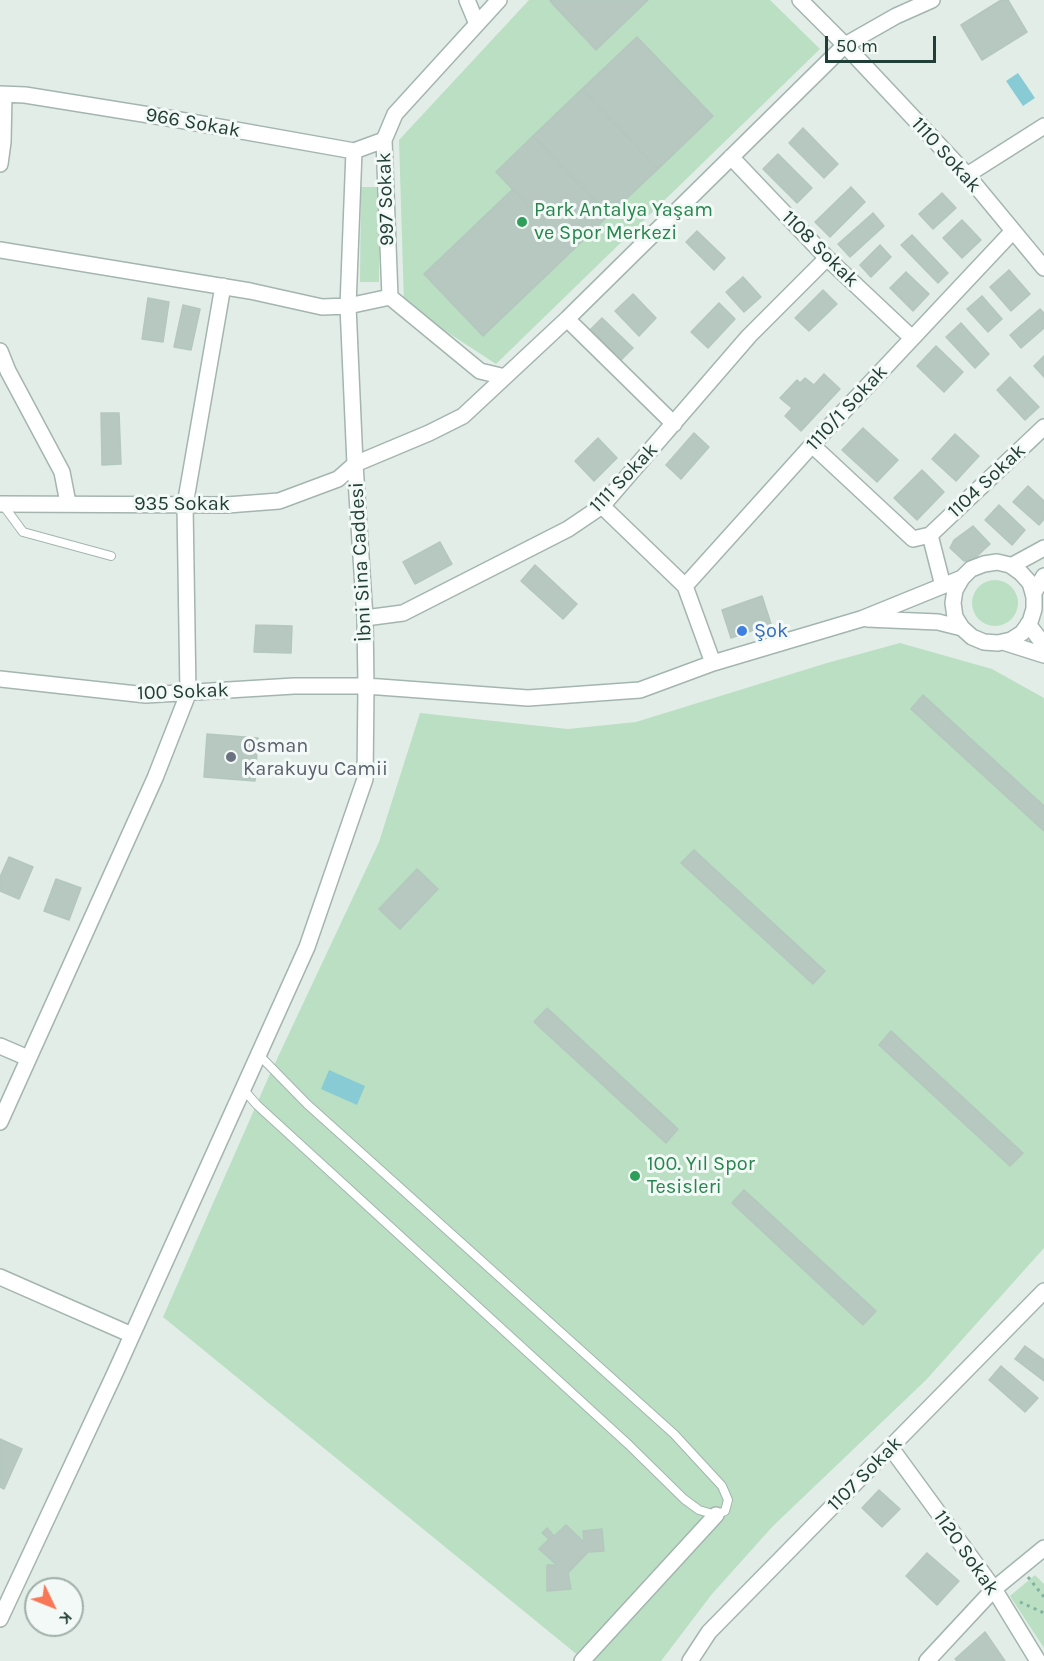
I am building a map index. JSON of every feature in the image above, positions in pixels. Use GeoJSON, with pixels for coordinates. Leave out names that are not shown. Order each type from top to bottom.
{"type":"FeatureCollection","features":[{"type":"Feature","properties":{"kind":"street"},"geometry":{"type":"LineString","coordinates":[[467,0],[477,24]]}},
{"type":"Feature","properties":{"kind":"street","name":"997 Sokak"},"geometry":{"type":"LineString","coordinates":[[390,297],[384,140],[395,114],[499,0]]}},
{"type":"Feature","properties":{"kind":"street","name":"1110 Sokak"},"geometry":{"type":"LineString","coordinates":[[800,0],[967,175],[1044,268]]}},
{"type":"Feature","properties":{"kind":"street","name":"İbni Sina Caddesi"},"geometry":{"type":"LineString","coordinates":[[2,1611],[132,1335],[307,947],[365,779],[365,618],[355,464],[463,416],[567,319],[845,45],[896,16],[932,0]]}},
{"type":"Feature","properties":{"kind":"street"},"geometry":{"type":"LineString","coordinates":[[0,164],[3,142],[2,94]]}},
{"type":"Feature","properties":{"kind":"street","name":"966 Sokak"},"geometry":{"type":"LineString","coordinates":[[2,94],[174,119],[354,151]]}},
{"type":"Feature","properties":{"kind":"street"},"geometry":{"type":"LineString","coordinates":[[967,175],[1044,126]]}},
{"type":"Feature","properties":{"kind":"street"},"geometry":{"type":"LineString","coordinates":[[355,464],[348,306],[354,151],[384,140]]}},
{"type":"Feature","properties":{"kind":"street","name":"1108 Sokak"},"geometry":{"type":"LineString","coordinates":[[731,157],[828,258],[912,338]]}},
{"type":"Feature","properties":{"kind":"street","name":"1110/1 Sokak"},"geometry":{"type":"LineString","coordinates":[[685,586],[812,445],[1012,232]]}},
{"type":"Feature","properties":{"kind":"street"},"geometry":{"type":"LineString","coordinates":[[0,250],[223,286],[322,307],[348,306],[390,297],[480,371],[505,378]]}},
{"type":"Feature","properties":{"kind":"street","name":"1111 Sokak"},"geometry":{"type":"LineString","coordinates":[[365,618],[403,614],[568,529],[602,506],[749,336],[828,258]]}},
{"type":"Feature","properties":{"kind":"street"},"geometry":{"type":"LineString","coordinates":[[0,1122],[155,778],[188,694],[185,505],[223,286]]}},
{"type":"Feature","properties":{"kind":"street"},"geometry":{"type":"LineString","coordinates":[[567,319],[674,424]]}},
{"type":"Feature","properties":{"kind":"street"},"geometry":{"type":"LineString","coordinates":[[0,351],[8,371],[62,472],[68,503]]}},
{"type":"Feature","properties":{"kind":"street","name":"1104 Sokak"},"geometry":{"type":"LineString","coordinates":[[930,535],[1044,427]]}},
{"type":"Feature","properties":{"kind":"street"},"geometry":{"type":"LineString","coordinates":[[812,445],[912,539],[930,535],[943,586]]}},
{"type":"Feature","properties":{"kind":"street","name":"935 Sokak"},"geometry":{"type":"LineString","coordinates":[[1,504],[226,505],[279,501],[338,479],[355,464]]}},
{"type":"Feature","properties":{"kind":"street"},"geometry":{"type":"LineString","coordinates":[[602,506],[685,586],[712,663]]}},
{"type":"Feature","properties":{"kind":"street"},"geometry":{"type":"LineString","coordinates":[[1011,566],[1044,548]]}},
{"type":"Feature","properties":{"kind":"street"},"geometry":{"type":"LineString","coordinates":[[997,562],[1011,566],[1029,583],[1033,594],[1034,609],[1028,624],[1022,633],[1003,642],[984,642],[972,637],[962,628],[956,617],[953,603],[955,590],[971,569],[997,562]]}},
{"type":"Feature","properties":{"kind":"street"},"geometry":{"type":"LineString","coordinates":[[1033,594],[1044,576]]}},
{"type":"Feature","properties":{"kind":"street"},"geometry":{"type":"LineString","coordinates":[[366,686],[528,698],[640,690],[712,663],[861,619],[962,578]]}},
{"type":"Feature","properties":{"kind":"street"},"geometry":{"type":"LineString","coordinates":[[861,619],[938,622],[962,628]]}},
{"type":"Feature","properties":{"kind":"street"},"geometry":{"type":"LineString","coordinates":[[1028,624],[1044,645]]}},
{"type":"Feature","properties":{"kind":"street"},"geometry":{"type":"LineString","coordinates":[[1003,642],[1044,655]]}},
{"type":"Feature","properties":{"kind":"street","name":"100 Sokak"},"geometry":{"type":"LineString","coordinates":[[0,679],[146,695],[294,686],[366,686]]}},
{"type":"Feature","properties":{"kind":"street"},"geometry":{"type":"LineString","coordinates":[[0,1046],[28,1058]]}},
{"type":"Feature","properties":{"kind":"street"},"geometry":{"type":"LineString","coordinates":[[0,1277],[132,1335]]}},
{"type":"Feature","properties":{"kind":"street","name":"1107 Sokak"},"geometry":{"type":"LineString","coordinates":[[690,1661],[709,1632],[1044,1291]]}},
{"type":"Feature","properties":{"kind":"street","name":"1120 Sokak"},"geometry":{"type":"LineString","coordinates":[[891,1449],[994,1590],[1038,1661]]}},
{"type":"Feature","properties":{"kind":"street"},"geometry":{"type":"LineString","coordinates":[[582,1661],[716,1515]]}},
{"type":"Feature","properties":{"kind":"street"},"geometry":{"type":"LineString","coordinates":[[927,1661],[994,1590],[1044,1548]]}},
{"type":"Feature","properties":{"kind":"lane"},"geometry":{"type":"LineString","coordinates":[[1,504],[23,532],[111,556]]}},
{"type":"Feature","properties":{"kind":"lane"},"geometry":{"type":"LineString","coordinates":[[243,1089],[257,1105],[629,1445],[684,1499],[699,1510],[716,1515],[725,1511],[728,1500],[722,1486],[674,1434],[307,1104],[258,1055]]}},
{"type":"Feature","properties":{"kind":"path"},"geometry":{"type":"LineString","coordinates":[[1020,1567],[1044,1597]]}},
{"type":"Feature","properties":{"kind":"green space","name":"Park Antalya Yaşam ve Spor Merkezi"},"geometry":{"type":"Polygon","coordinates":[[[529,0],[770,0],[820,49],[496,364],[404,304],[399,140],[529,0]]]}},
{"type":"Feature","properties":{"kind":"green space"},"geometry":{"type":"Polygon","coordinates":[[[361,187],[380,187],[379,282],[360,282],[361,187]]]}},
{"type":"Feature","properties":{"kind":"green space"},"geometry":{"type":"Polygon","coordinates":[[[995,580],[1011,587],[1018,603],[1011,619],[995,626],[979,619],[972,603],[979,587],[995,580]]]}},
{"type":"Feature","properties":{"kind":"green space","name":"100. Yıl Spor Tesisleri"},"geometry":{"type":"Polygon","coordinates":[[[900,643],[992,669],[1044,698],[1044,1248],[926,1380],[773,1526],[712,1594],[661,1661],[585,1661],[163,1317],[269,1076],[379,842],[420,713],[568,729],[636,722],[900,643]]]}},
{"type":"Feature","properties":{"kind":"green space"},"geometry":{"type":"Polygon","coordinates":[[[1035,1575],[1044,1584],[1044,1648],[1010,1596],[1035,1575]]]}},
{"type":"Feature","properties":{"kind":"water"},"geometry":{"type":"Polygon","coordinates":[[[1018,73],[1035,98],[1023,106],[1006,81],[1018,73]]]}},
{"type":"Feature","properties":{"kind":"water"},"geometry":{"type":"Polygon","coordinates":[[[329,1070],[365,1086],[357,1105],[321,1089],[329,1070]]]}},
{"type":"Feature","properties":{"kind":"building"},"geometry":{"type":"Polygon","coordinates":[[[551,0],[648,0],[596,50],[551,0]]]}},
{"type":"Feature","properties":{"kind":"building"},"geometry":{"type":"Polygon","coordinates":[[[1001,0],[1008,0],[1027,32],[982,60],[961,25],[1001,0]]]}},
{"type":"Feature","properties":{"kind":"building"},"geometry":{"type":"Polygon","coordinates":[[[637,37],[713,116],[658,169],[582,89],[637,37]]]}},
{"type":"Feature","properties":{"kind":"building"},"geometry":{"type":"Polygon","coordinates":[[[582,89],[658,169],[609,215],[533,136],[582,89]]]}},
{"type":"Feature","properties":{"kind":"building"},"geometry":{"type":"Polygon","coordinates":[[[803,128],[838,164],[824,178],[789,143],[803,128]]]}},
{"type":"Feature","properties":{"kind":"building"},"geometry":{"type":"Polygon","coordinates":[[[533,136],[609,215],[572,251],[496,172],[533,136]]]}},
{"type":"Feature","properties":{"kind":"building"},"geometry":{"type":"Polygon","coordinates":[[[778,154],[812,188],[797,203],[763,169],[778,154]]]}},
{"type":"Feature","properties":{"kind":"building"},"geometry":{"type":"Polygon","coordinates":[[[851,187],[865,202],[830,237],[815,222],[851,187]]]}},
{"type":"Feature","properties":{"kind":"building"},"geometry":{"type":"Polygon","coordinates":[[[513,189],[572,251],[483,336],[424,274],[513,189]]]}},
{"type":"Feature","properties":{"kind":"building"},"geometry":{"type":"Polygon","coordinates":[[[942,193],[956,208],[933,229],[919,214],[942,193]]]}},
{"type":"Feature","properties":{"kind":"building"},"geometry":{"type":"Polygon","coordinates":[[[873,213],[884,226],[850,257],[838,244],[873,213]]]}},
{"type":"Feature","properties":{"kind":"building"},"geometry":{"type":"Polygon","coordinates":[[[962,220],[981,240],[962,258],[943,238],[962,220]]]}},
{"type":"Feature","properties":{"kind":"building"},"geometry":{"type":"Polygon","coordinates":[[[697,231],[725,258],[714,270],[686,242],[697,231]]]}},
{"type":"Feature","properties":{"kind":"building"},"geometry":{"type":"Polygon","coordinates":[[[912,235],[948,273],[938,283],[901,245],[912,235]]]}},
{"type":"Feature","properties":{"kind":"building"},"geometry":{"type":"Polygon","coordinates":[[[880,245],[891,257],[871,277],[860,265],[880,245]]]}},
{"type":"Feature","properties":{"kind":"building"},"geometry":{"type":"Polygon","coordinates":[[[1009,270],[1030,294],[1011,311],[990,287],[1009,270]]]}},
{"type":"Feature","properties":{"kind":"building"},"geometry":{"type":"Polygon","coordinates":[[[906,272],[929,294],[913,311],[890,288],[906,272]]]}},
{"type":"Feature","properties":{"kind":"building"},"geometry":{"type":"Polygon","coordinates":[[[743,277],[761,297],[744,312],[726,292],[743,277]]]}},
{"type":"Feature","properties":{"kind":"building"},"geometry":{"type":"Polygon","coordinates":[[[823,290],[837,304],[809,331],[795,318],[823,290]]]}},
{"type":"Feature","properties":{"kind":"building"},"geometry":{"type":"Polygon","coordinates":[[[633,294],[656,318],[639,336],[615,311],[633,294]]]}},
{"type":"Feature","properties":{"kind":"building"},"geometry":{"type":"Polygon","coordinates":[[[982,296],[1002,319],[988,332],[967,309],[982,296]]]}},
{"type":"Feature","properties":{"kind":"building"},"geometry":{"type":"Polygon","coordinates":[[[148,298],[169,302],[163,342],[142,339],[148,298]]]}},
{"type":"Feature","properties":{"kind":"building"},"geometry":{"type":"Polygon","coordinates":[[[719,303],[735,319],[708,348],[691,332],[719,303]]]}},
{"type":"Feature","properties":{"kind":"building"},"geometry":{"type":"Polygon","coordinates":[[[183,305],[200,309],[191,350],[174,347],[183,305]]]}},
{"type":"Feature","properties":{"kind":"building"},"geometry":{"type":"Polygon","coordinates":[[[1040,309],[1044,313],[1044,328],[1021,348],[1010,335],[1040,309]]]}},
{"type":"Feature","properties":{"kind":"building"},"geometry":{"type":"Polygon","coordinates":[[[602,318],[633,348],[621,360],[590,330],[602,318]]]}},
{"type":"Feature","properties":{"kind":"building"},"geometry":{"type":"Polygon","coordinates":[[[961,323],[989,354],[975,368],[946,337],[961,323]]]}},
{"type":"Feature","properties":{"kind":"building"},"geometry":{"type":"Polygon","coordinates":[[[936,346],[963,372],[944,392],[917,366],[936,346]]]}},
{"type":"Feature","properties":{"kind":"building"},"geometry":{"type":"Polygon","coordinates":[[[1044,356],[1044,377],[1034,366],[1044,356]]]}},
{"type":"Feature","properties":{"kind":"building"},"geometry":{"type":"Polygon","coordinates":[[[824,374],[840,389],[801,431],[785,416],[792,408],[780,398],[797,380],[800,383],[805,378],[814,385],[824,374]]]}},
{"type":"Feature","properties":{"kind":"building"},"geometry":{"type":"Polygon","coordinates":[[[1010,377],[1039,407],[1025,420],[997,390],[1010,377]]]}},
{"type":"Feature","properties":{"kind":"building"},"geometry":{"type":"Polygon","coordinates":[[[101,413],[119,413],[121,464],[102,465],[101,413]]]}},
{"type":"Feature","properties":{"kind":"building"},"geometry":{"type":"Polygon","coordinates":[[[863,428],[898,460],[877,482],[842,450],[863,428]]]}},
{"type":"Feature","properties":{"kind":"building"},"geometry":{"type":"Polygon","coordinates":[[[694,433],[709,447],[681,479],[666,465],[694,433]]]}},
{"type":"Feature","properties":{"kind":"building"},"geometry":{"type":"Polygon","coordinates":[[[955,434],[979,456],[956,481],[932,459],[955,434]]]}},
{"type":"Feature","properties":{"kind":"building"},"geometry":{"type":"Polygon","coordinates":[[[598,438],[617,458],[594,481],[575,461],[598,438]]]}},
{"type":"Feature","properties":{"kind":"building"},"geometry":{"type":"Polygon","coordinates":[[[922,470],[944,492],[917,520],[894,498],[922,470]]]}},
{"type":"Feature","properties":{"kind":"building"},"geometry":{"type":"Polygon","coordinates":[[[1028,486],[1044,501],[1044,519],[1039,525],[1013,502],[1028,486]]]}},
{"type":"Feature","properties":{"kind":"building"},"geometry":{"type":"Polygon","coordinates":[[[999,505],[1025,530],[1012,545],[985,520],[999,505]]]}},
{"type":"Feature","properties":{"kind":"building"},"geometry":{"type":"Polygon","coordinates":[[[973,526],[990,544],[974,559],[964,561],[950,548],[954,540],[973,526]]]}},
{"type":"Feature","properties":{"kind":"building"},"geometry":{"type":"Polygon","coordinates":[[[440,542],[452,564],[415,584],[403,562],[440,542]]]}},
{"type":"Feature","properties":{"kind":"building"},"geometry":{"type":"Polygon","coordinates":[[[535,565],[577,604],[563,619],[521,581],[535,565]]]}},
{"type":"Feature","properties":{"kind":"building"},"geometry":{"type":"Polygon","coordinates":[[[762,596],[771,624],[731,638],[722,610],[762,596]]]}},
{"type":"Feature","properties":{"kind":"building"},"geometry":{"type":"Polygon","coordinates":[[[256,625],[292,626],[291,653],[254,652],[256,625]]]}},
{"type":"Feature","properties":{"kind":"building"},"geometry":{"type":"Polygon","coordinates":[[[923,695],[1044,806],[1044,831],[911,709],[923,695]]]}},
{"type":"Feature","properties":{"kind":"building","name":"Osman Karakuyu Camii"},"geometry":{"type":"Polygon","coordinates":[[[207,734],[258,738],[255,781],[204,777],[207,734]]]}},
{"type":"Feature","properties":{"kind":"building"},"geometry":{"type":"Polygon","coordinates":[[[694,850],[825,971],[813,984],[681,863],[694,850]]]}},
{"type":"Feature","properties":{"kind":"building"},"geometry":{"type":"Polygon","coordinates":[[[9,857],[33,867],[19,899],[0,891],[0,877],[9,857]]]}},
{"type":"Feature","properties":{"kind":"building"},"geometry":{"type":"Polygon","coordinates":[[[417,869],[438,889],[400,929],[379,909],[417,869]]]}},
{"type":"Feature","properties":{"kind":"building"},"geometry":{"type":"Polygon","coordinates":[[[56,879],[81,888],[69,920],[44,911],[56,879]]]}},
{"type":"Feature","properties":{"kind":"building"},"geometry":{"type":"Polygon","coordinates":[[[547,1008],[678,1129],[666,1143],[534,1022],[547,1008]]]}},
{"type":"Feature","properties":{"kind":"building"},"geometry":{"type":"Polygon","coordinates":[[[891,1031],[1023,1153],[1010,1166],[879,1045],[891,1031]]]}},
{"type":"Feature","properties":{"kind":"building"},"geometry":{"type":"Polygon","coordinates":[[[744,1190],[876,1311],[863,1325],[732,1203],[744,1190]]]}},
{"type":"Feature","properties":{"kind":"building"},"geometry":{"type":"Polygon","coordinates":[[[1025,1346],[1044,1360],[1044,1381],[1015,1359],[1025,1346]]]}},
{"type":"Feature","properties":{"kind":"building"},"geometry":{"type":"Polygon","coordinates":[[[1001,1366],[1038,1398],[1025,1412],[989,1380],[1001,1366]]]}},
{"type":"Feature","properties":{"kind":"building"},"geometry":{"type":"Polygon","coordinates":[[[0,1439],[22,1449],[4,1489],[0,1487],[0,1439]]]}},
{"type":"Feature","properties":{"kind":"building"},"geometry":{"type":"Polygon","coordinates":[[[879,1490],[900,1509],[882,1527],[862,1508],[879,1490]]]}},
{"type":"Feature","properties":{"kind":"building"},"geometry":{"type":"Polygon","coordinates":[[[566,1525],[584,1542],[583,1531],[602,1529],[604,1551],[588,1552],[568,1573],[571,1589],[547,1591],[547,1565],[557,1565],[539,1549],[549,1539],[542,1533],[547,1528],[554,1536],[566,1525]]]}},
{"type":"Feature","properties":{"kind":"building"},"geometry":{"type":"Polygon","coordinates":[[[927,1553],[959,1581],[937,1605],[906,1576],[927,1553]]]}},
{"type":"Feature","properties":{"kind":"building"},"geometry":{"type":"Polygon","coordinates":[[[985,1632],[1005,1661],[957,1661],[955,1659],[985,1632]]]}},
{"type":"Feature","properties":{"kind":"place","name":"Park Antalya Yaşam ve Spor Merkezi"},"geometry":{"type":"Point","coordinates":[522,222]}},
{"type":"Feature","properties":{"kind":"place","name":"Şok"},"geometry":{"type":"Point","coordinates":[742,631]}},
{"type":"Feature","properties":{"kind":"place","name":"Osman Karakuyu Camii"},"geometry":{"type":"Point","coordinates":[231,757]}},
{"type":"Feature","properties":{"kind":"place","name":"100. Yıl Spor Tesisleri"},"geometry":{"type":"Point","coordinates":[635,1176]}}]}
